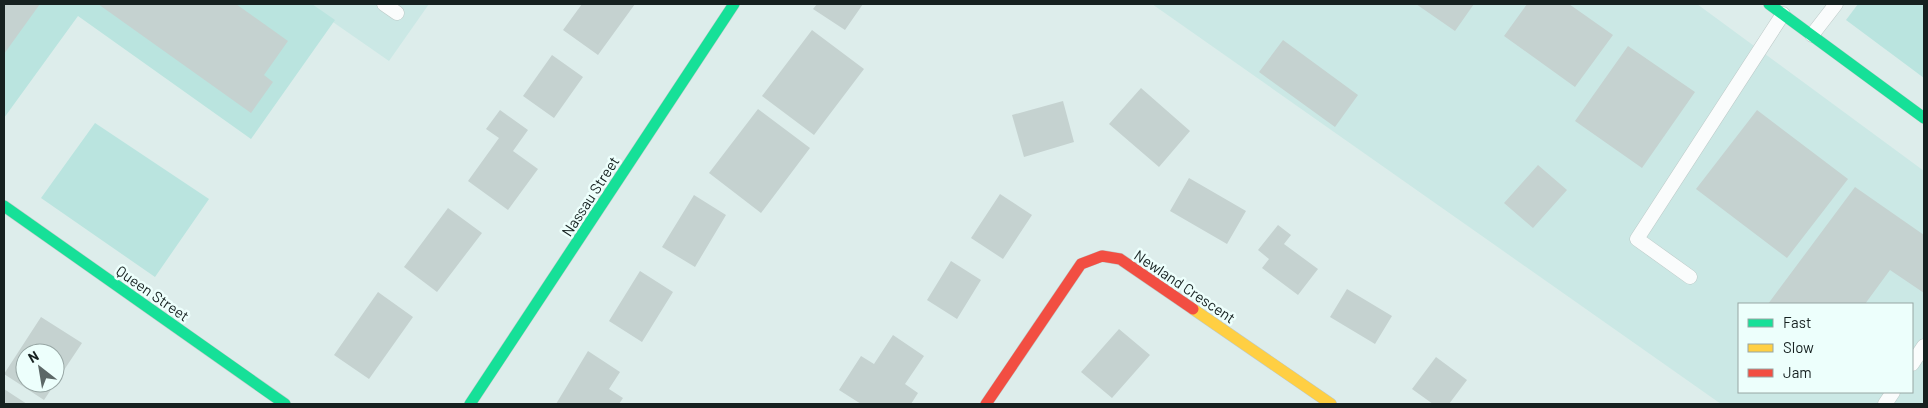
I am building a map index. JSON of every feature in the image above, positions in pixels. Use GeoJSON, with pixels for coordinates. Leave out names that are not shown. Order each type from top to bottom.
{"type":"FeatureCollection","features":[{"type":"Feature","properties":{"kind":"street","name":"Nassau Street"},"geometry":{"type":"LineString","coordinates":[[470,404],[734,4]]}},
{"type":"Feature","properties":{"kind":"street"},"geometry":{"type":"LineString","coordinates":[[1769,4],[1924,118]]}},
{"type":"Feature","properties":{"kind":"street","name":"Queen Street"},"geometry":{"type":"LineString","coordinates":[[4,206],[285,404]]}},
{"type":"Feature","properties":{"kind":"street","name":"Newland Crescent"},"geometry":{"type":"LineString","coordinates":[[986,404],[1081,264],[1102,256],[1120,260],[1331,404]]}},
{"type":"Feature","properties":{"kind":"lane"},"geometry":{"type":"LineString","coordinates":[[384,4],[397,12]]}},
{"type":"Feature","properties":{"kind":"lane"},"geometry":{"type":"LineString","coordinates":[[1812,35],[1836,4]]}},
{"type":"Feature","properties":{"kind":"lane"},"geometry":{"type":"LineString","coordinates":[[1690,277],[1637,239],[1783,14]]}},
{"type":"Feature","properties":{"kind":"lane"},"geometry":{"type":"LineString","coordinates":[[1913,362],[1924,346]]}},
{"type":"Feature","properties":{"kind":"lane"},"geometry":{"type":"LineString","coordinates":[[1885,404],[1892,393]]}},
{"type":"Feature","properties":{"kind":"shaded area"},"geometry":{"type":"Polygon","coordinates":[[[4,4],[312,4],[335,20],[251,139],[78,16],[4,118],[4,4]]]}},
{"type":"Feature","properties":{"kind":"shaded area"},"geometry":{"type":"Polygon","coordinates":[[[307,4],[429,4],[389,61],[307,4]]]}},
{"type":"Feature","properties":{"kind":"shaded area"},"geometry":{"type":"Polygon","coordinates":[[[1152,4],[1697,4],[1924,171],[1924,404],[1721,404],[1152,4]]]}},
{"type":"Feature","properties":{"kind":"shaded area"},"geometry":{"type":"Polygon","coordinates":[[[1858,4],[1924,4],[1924,78],[1846,20],[1858,4]]]}},
{"type":"Feature","properties":{"kind":"shaded area"},"geometry":{"type":"Polygon","coordinates":[[[95,123],[209,199],[155,277],[41,198],[95,123]]]}},
{"type":"Feature","properties":{"kind":"building"},"geometry":{"type":"Polygon","coordinates":[[[4,4],[40,4],[4,54],[4,4]]]}},
{"type":"Feature","properties":{"kind":"building"},"geometry":{"type":"Polygon","coordinates":[[[98,4],[236,4],[288,41],[264,75],[273,82],[251,113],[98,4]]]}},
{"type":"Feature","properties":{"kind":"building"},"geometry":{"type":"Polygon","coordinates":[[[582,4],[635,4],[598,55],[563,30],[582,4]]]}},
{"type":"Feature","properties":{"kind":"building"},"geometry":{"type":"Polygon","coordinates":[[[817,4],[863,4],[845,30],[813,9],[817,4]]]}},
{"type":"Feature","properties":{"kind":"building"},"geometry":{"type":"Polygon","coordinates":[[[1416,4],[1474,4],[1455,31],[1416,4]]]}},
{"type":"Feature","properties":{"kind":"building"},"geometry":{"type":"Polygon","coordinates":[[[1527,4],[1569,4],[1613,35],[1575,87],[1504,36],[1527,4]]]}},
{"type":"Feature","properties":{"kind":"building"},"geometry":{"type":"Polygon","coordinates":[[[812,30],[864,69],[814,135],[762,96],[812,30]]]}},
{"type":"Feature","properties":{"kind":"building"},"geometry":{"type":"Polygon","coordinates":[[[1283,40],[1358,95],[1335,127],[1259,72],[1283,40]]]}},
{"type":"Feature","properties":{"kind":"building"},"geometry":{"type":"Polygon","coordinates":[[[1628,46],[1695,92],[1642,168],[1575,121],[1628,46]]]}},
{"type":"Feature","properties":{"kind":"building"},"geometry":{"type":"Polygon","coordinates":[[[552,55],[583,77],[554,118],[523,96],[552,55]]]}},
{"type":"Feature","properties":{"kind":"building"},"geometry":{"type":"Polygon","coordinates":[[[1141,88],[1190,131],[1159,167],[1109,124],[1141,88]]]}},
{"type":"Feature","properties":{"kind":"building"},"geometry":{"type":"Polygon","coordinates":[[[1063,101],[1074,142],[1024,157],[1012,115],[1063,101]]]}},
{"type":"Feature","properties":{"kind":"building"},"geometry":{"type":"Polygon","coordinates":[[[758,109],[810,148],[761,213],[709,173],[758,109]]]}},
{"type":"Feature","properties":{"kind":"building"},"geometry":{"type":"Polygon","coordinates":[[[500,110],[528,130],[513,151],[538,169],[508,210],[468,181],[499,138],[486,129],[500,110]]]}},
{"type":"Feature","properties":{"kind":"building"},"geometry":{"type":"Polygon","coordinates":[[[1757,110],[1848,179],[1787,258],[1696,189],[1757,110]]]}},
{"type":"Feature","properties":{"kind":"building"},"geometry":{"type":"Polygon","coordinates":[[[1538,165],[1567,190],[1533,228],[1504,203],[1538,165]]]}},
{"type":"Feature","properties":{"kind":"building"},"geometry":{"type":"Polygon","coordinates":[[[1189,178],[1246,211],[1227,244],[1170,211],[1189,178]]]}},
{"type":"Feature","properties":{"kind":"building"},"geometry":{"type":"Polygon","coordinates":[[[1855,187],[1924,235],[1924,293],[1890,270],[1866,303],[1769,303],[1855,187]]]}},
{"type":"Feature","properties":{"kind":"building"},"geometry":{"type":"Polygon","coordinates":[[[1000,194],[1032,215],[1003,259],[971,238],[1000,194]]]}},
{"type":"Feature","properties":{"kind":"building"},"geometry":{"type":"Polygon","coordinates":[[[694,195],[726,215],[695,267],[662,247],[694,195]]]}},
{"type":"Feature","properties":{"kind":"building"},"geometry":{"type":"Polygon","coordinates":[[[448,208],[482,233],[437,292],[404,267],[448,208]]]}},
{"type":"Feature","properties":{"kind":"building"},"geometry":{"type":"Polygon","coordinates":[[[1278,225],[1291,235],[1284,244],[1318,269],[1298,295],[1262,268],[1269,259],[1258,250],[1278,225]]]}},
{"type":"Feature","properties":{"kind":"building"},"geometry":{"type":"Polygon","coordinates":[[[951,261],[981,280],[957,319],[927,300],[951,261]]]}},
{"type":"Feature","properties":{"kind":"building"},"geometry":{"type":"Polygon","coordinates":[[[640,271],[673,292],[642,342],[609,321],[640,271]]]}},
{"type":"Feature","properties":{"kind":"building"},"geometry":{"type":"Polygon","coordinates":[[[1347,289],[1392,316],[1375,344],[1330,317],[1347,289]]]}},
{"type":"Feature","properties":{"kind":"building"},"geometry":{"type":"Polygon","coordinates":[[[378,292],[413,317],[369,379],[334,355],[378,292]]]}},
{"type":"Feature","properties":{"kind":"building"},"geometry":{"type":"Polygon","coordinates":[[[41,317],[82,343],[65,368],[65,343],[24,343],[41,317]]]}},
{"type":"Feature","properties":{"kind":"building"},"geometry":{"type":"Polygon","coordinates":[[[1119,329],[1150,355],[1112,398],[1081,372],[1119,329]]]}},
{"type":"Feature","properties":{"kind":"building"},"geometry":{"type":"Polygon","coordinates":[[[893,335],[924,356],[905,384],[918,393],[911,404],[861,404],[839,390],[861,356],[874,364],[893,335]]]}},
{"type":"Feature","properties":{"kind":"building"},"geometry":{"type":"Polygon","coordinates":[[[588,351],[620,372],[609,389],[623,398],[619,404],[556,404],[588,351]]]}},
{"type":"Feature","properties":{"kind":"building"},"geometry":{"type":"Polygon","coordinates":[[[15,357],[15,381],[4,374],[15,357]]]}},
{"type":"Feature","properties":{"kind":"building"},"geometry":{"type":"Polygon","coordinates":[[[1436,357],[1467,380],[1449,404],[1433,404],[1412,389],[1436,357]]]}},
{"type":"Feature","properties":{"kind":"building"},"geometry":{"type":"Polygon","coordinates":[[[4,389],[27,404],[4,404],[4,389]]]}},
{"type":"Feature","properties":{"kind":"building"},"geometry":{"type":"Polygon","coordinates":[[[33,393],[49,393],[44,400],[33,393]]]}},
{"type":"Feature","properties":{"kind":"traffic: fast"},"geometry":{"type":"LineString","coordinates":[[470,404],[734,4]]}},
{"type":"Feature","properties":{"kind":"traffic: fast"},"geometry":{"type":"LineString","coordinates":[[1769,4],[1924,118]]}},
{"type":"Feature","properties":{"kind":"traffic: fast"},"geometry":{"type":"LineString","coordinates":[[4,206],[285,404]]}},
{"type":"Feature","properties":{"kind":"traffic: slow"},"geometry":{"type":"LineString","coordinates":[[1193,309],[1331,404]]}},
{"type":"Feature","properties":{"kind":"traffic: jam"},"geometry":{"type":"LineString","coordinates":[[986,404],[1081,264],[1102,256],[1120,259],[1193,309]]}}]}
